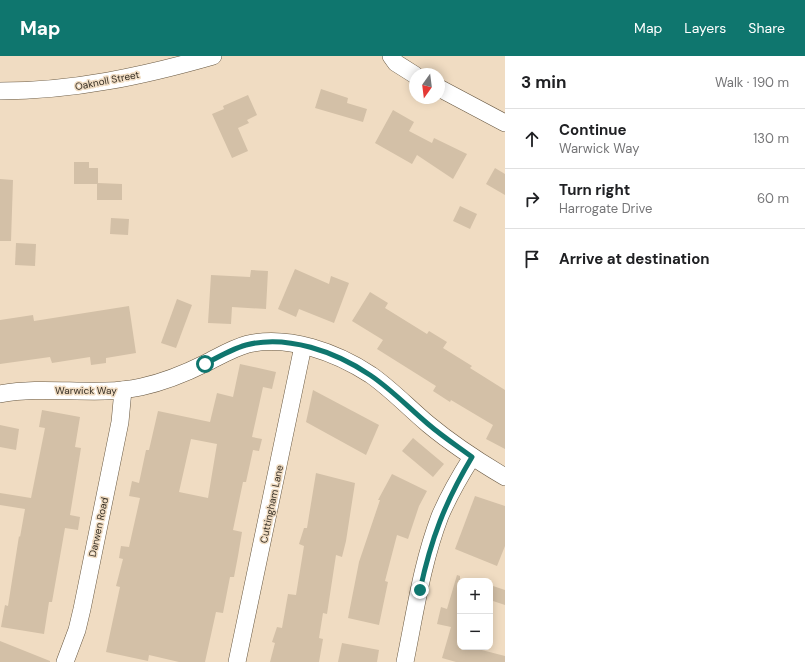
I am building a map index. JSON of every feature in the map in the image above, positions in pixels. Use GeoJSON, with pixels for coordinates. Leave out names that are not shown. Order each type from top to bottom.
{"type":"FeatureCollection","features":[{"type":"Feature","properties":{"kind":"street","name":"Oaknoll Street"},"geometry":{"type":"LineString","coordinates":[[0,91],[24,91],[82,86],[213,56]]}},
{"type":"Feature","properties":{"kind":"street"},"geometry":{"type":"LineString","coordinates":[[391,56],[396,63],[409,71]]}},
{"type":"Feature","properties":{"kind":"street"},"geometry":{"type":"LineString","coordinates":[[445,91],[505,123]]}},
{"type":"Feature","properties":{"kind":"street","name":"Warwick Way"},"geometry":{"type":"LineString","coordinates":[[0,394],[38,390],[100,392],[141,387],[179,376],[232,350],[247,345],[280,341],[332,355],[370,375],[428,424],[472,457],[505,477]]}},
{"type":"Feature","properties":{"kind":"street","name":"Cuttingham Lane"},"geometry":{"type":"LineString","coordinates":[[237,662],[303,346]]}},
{"type":"Feature","properties":{"kind":"street","name":"Darwen Road"},"geometry":{"type":"LineString","coordinates":[[65,662],[75,636],[82,609],[120,422],[123,390]]}},
{"type":"Feature","properties":{"kind":"street"},"geometry":{"type":"LineString","coordinates":[[405,662],[426,559],[433,537],[449,498],[472,457]]}},
{"type":"Feature","properties":{"kind":"building"},"geometry":{"type":"Polygon","coordinates":[[[321,89],[348,98],[347,103],[367,109],[363,122],[315,108],[321,89]]]}},
{"type":"Feature","properties":{"kind":"building"},"geometry":{"type":"Polygon","coordinates":[[[248,95],[257,115],[247,120],[249,123],[238,128],[248,151],[232,158],[212,114],[224,109],[223,106],[248,95]]]}},
{"type":"Feature","properties":{"kind":"building"},"geometry":{"type":"Polygon","coordinates":[[[393,110],[414,122],[409,131],[432,143],[434,138],[467,154],[453,179],[417,155],[412,164],[375,143],[393,110]]]}},
{"type":"Feature","properties":{"kind":"building"},"geometry":{"type":"Polygon","coordinates":[[[74,162],[89,162],[89,168],[98,168],[98,183],[122,184],[122,200],[97,200],[97,184],[74,184],[74,162]]]}},
{"type":"Feature","properties":{"kind":"building"},"geometry":{"type":"Polygon","coordinates":[[[495,168],[505,174],[505,195],[486,184],[495,168]]]}},
{"type":"Feature","properties":{"kind":"building"},"geometry":{"type":"Polygon","coordinates":[[[0,179],[13,180],[11,241],[0,241],[0,179]]]}},
{"type":"Feature","properties":{"kind":"building"},"geometry":{"type":"Polygon","coordinates":[[[460,206],[477,214],[470,229],[453,221],[460,206]]]}},
{"type":"Feature","properties":{"kind":"building"},"geometry":{"type":"Polygon","coordinates":[[[111,218],[129,219],[128,235],[110,234],[111,218]]]}},
{"type":"Feature","properties":{"kind":"building"},"geometry":{"type":"Polygon","coordinates":[[[16,243],[36,244],[35,266],[15,265],[16,243]]]}},
{"type":"Feature","properties":{"kind":"building"},"geometry":{"type":"Polygon","coordinates":[[[295,269],[329,284],[331,276],[349,283],[334,323],[299,309],[296,317],[278,309],[295,269]]]}},
{"type":"Feature","properties":{"kind":"building"},"geometry":{"type":"Polygon","coordinates":[[[251,270],[268,271],[266,309],[232,307],[231,324],[208,323],[211,275],[250,277],[251,270]]]}},
{"type":"Feature","properties":{"kind":"building"},"geometry":{"type":"Polygon","coordinates":[[[370,292],[388,303],[385,308],[427,334],[429,331],[447,342],[443,348],[472,366],[470,368],[505,390],[505,449],[486,439],[493,425],[433,391],[436,386],[377,349],[383,340],[352,321],[370,292]]]}},
{"type":"Feature","properties":{"kind":"building"},"geometry":{"type":"Polygon","coordinates":[[[177,299],[192,305],[176,348],[161,343],[177,299]]]}},
{"type":"Feature","properties":{"kind":"building"},"geometry":{"type":"Polygon","coordinates":[[[129,306],[136,353],[106,358],[106,363],[91,365],[90,357],[52,363],[50,357],[0,364],[0,320],[33,315],[34,321],[129,306]]]}},
{"type":"Feature","properties":{"kind":"building"},"geometry":{"type":"Polygon","coordinates":[[[240,364],[276,372],[272,389],[263,387],[252,437],[262,439],[259,451],[253,450],[246,482],[243,482],[233,530],[242,532],[234,577],[230,577],[223,613],[216,612],[205,662],[179,662],[149,655],[148,661],[106,652],[120,587],[116,586],[123,559],[119,558],[121,546],[129,547],[140,498],[129,496],[132,481],[139,483],[146,450],[149,450],[158,411],[210,422],[217,393],[233,397],[240,364]],[[191,439],[179,492],[208,498],[217,444],[191,439]]]}},
{"type":"Feature","properties":{"kind":"building"},"geometry":{"type":"Polygon","coordinates":[[[313,390],[379,425],[366,455],[306,422],[313,390]]]}},
{"type":"Feature","properties":{"kind":"building"},"geometry":{"type":"Polygon","coordinates":[[[42,410],[80,417],[75,447],[81,448],[70,515],[80,517],[78,530],[65,528],[52,602],[49,602],[44,634],[1,627],[5,605],[8,606],[19,536],[20,537],[25,509],[0,505],[0,493],[31,498],[45,428],[39,427],[42,410]]]}},
{"type":"Feature","properties":{"kind":"building"},"geometry":{"type":"Polygon","coordinates":[[[0,425],[19,429],[16,450],[0,447],[0,425]]]}},
{"type":"Feature","properties":{"kind":"building"},"geometry":{"type":"Polygon","coordinates":[[[413,438],[444,464],[433,477],[402,451],[413,438]]]}},
{"type":"Feature","properties":{"kind":"building"},"geometry":{"type":"Polygon","coordinates":[[[316,473],[355,483],[346,541],[342,557],[336,555],[327,614],[323,613],[319,638],[323,639],[319,662],[270,662],[275,643],[272,642],[277,627],[282,628],[288,594],[296,595],[304,546],[299,544],[304,528],[307,528],[316,473]]]}},
{"type":"Feature","properties":{"kind":"building"},"geometry":{"type":"Polygon","coordinates":[[[392,474],[427,491],[419,506],[408,539],[397,535],[385,581],[388,582],[379,625],[348,618],[359,562],[380,500],[378,500],[392,474]]]}},
{"type":"Feature","properties":{"kind":"building"},"geometry":{"type":"Polygon","coordinates":[[[475,496],[505,506],[505,546],[497,566],[455,549],[475,496]]]}},
{"type":"Feature","properties":{"kind":"building"},"geometry":{"type":"Polygon","coordinates":[[[457,575],[460,576],[460,578],[457,578],[457,650],[482,650],[505,656],[505,662],[456,662],[442,658],[451,627],[437,624],[441,607],[447,609],[457,575]]]}},
{"type":"Feature","properties":{"kind":"building"},"geometry":{"type":"Polygon","coordinates":[[[493,586],[505,590],[505,605],[493,601],[493,586]]]}},
{"type":"Feature","properties":{"kind":"building"},"geometry":{"type":"Polygon","coordinates":[[[0,641],[50,661],[50,662],[0,662],[0,641]]]}},
{"type":"Feature","properties":{"kind":"building"},"geometry":{"type":"Polygon","coordinates":[[[342,643],[379,650],[377,662],[338,662],[342,643]]]}},
{"type":"Feature","properties":{"kind":"route"},"geometry":{"type":"LineString","coordinates":[[205,364],[232,350],[247,345],[264,342],[280,341],[332,355],[370,375],[428,424],[472,457],[459,478],[440,516],[426,559],[420,590]]}}]}
